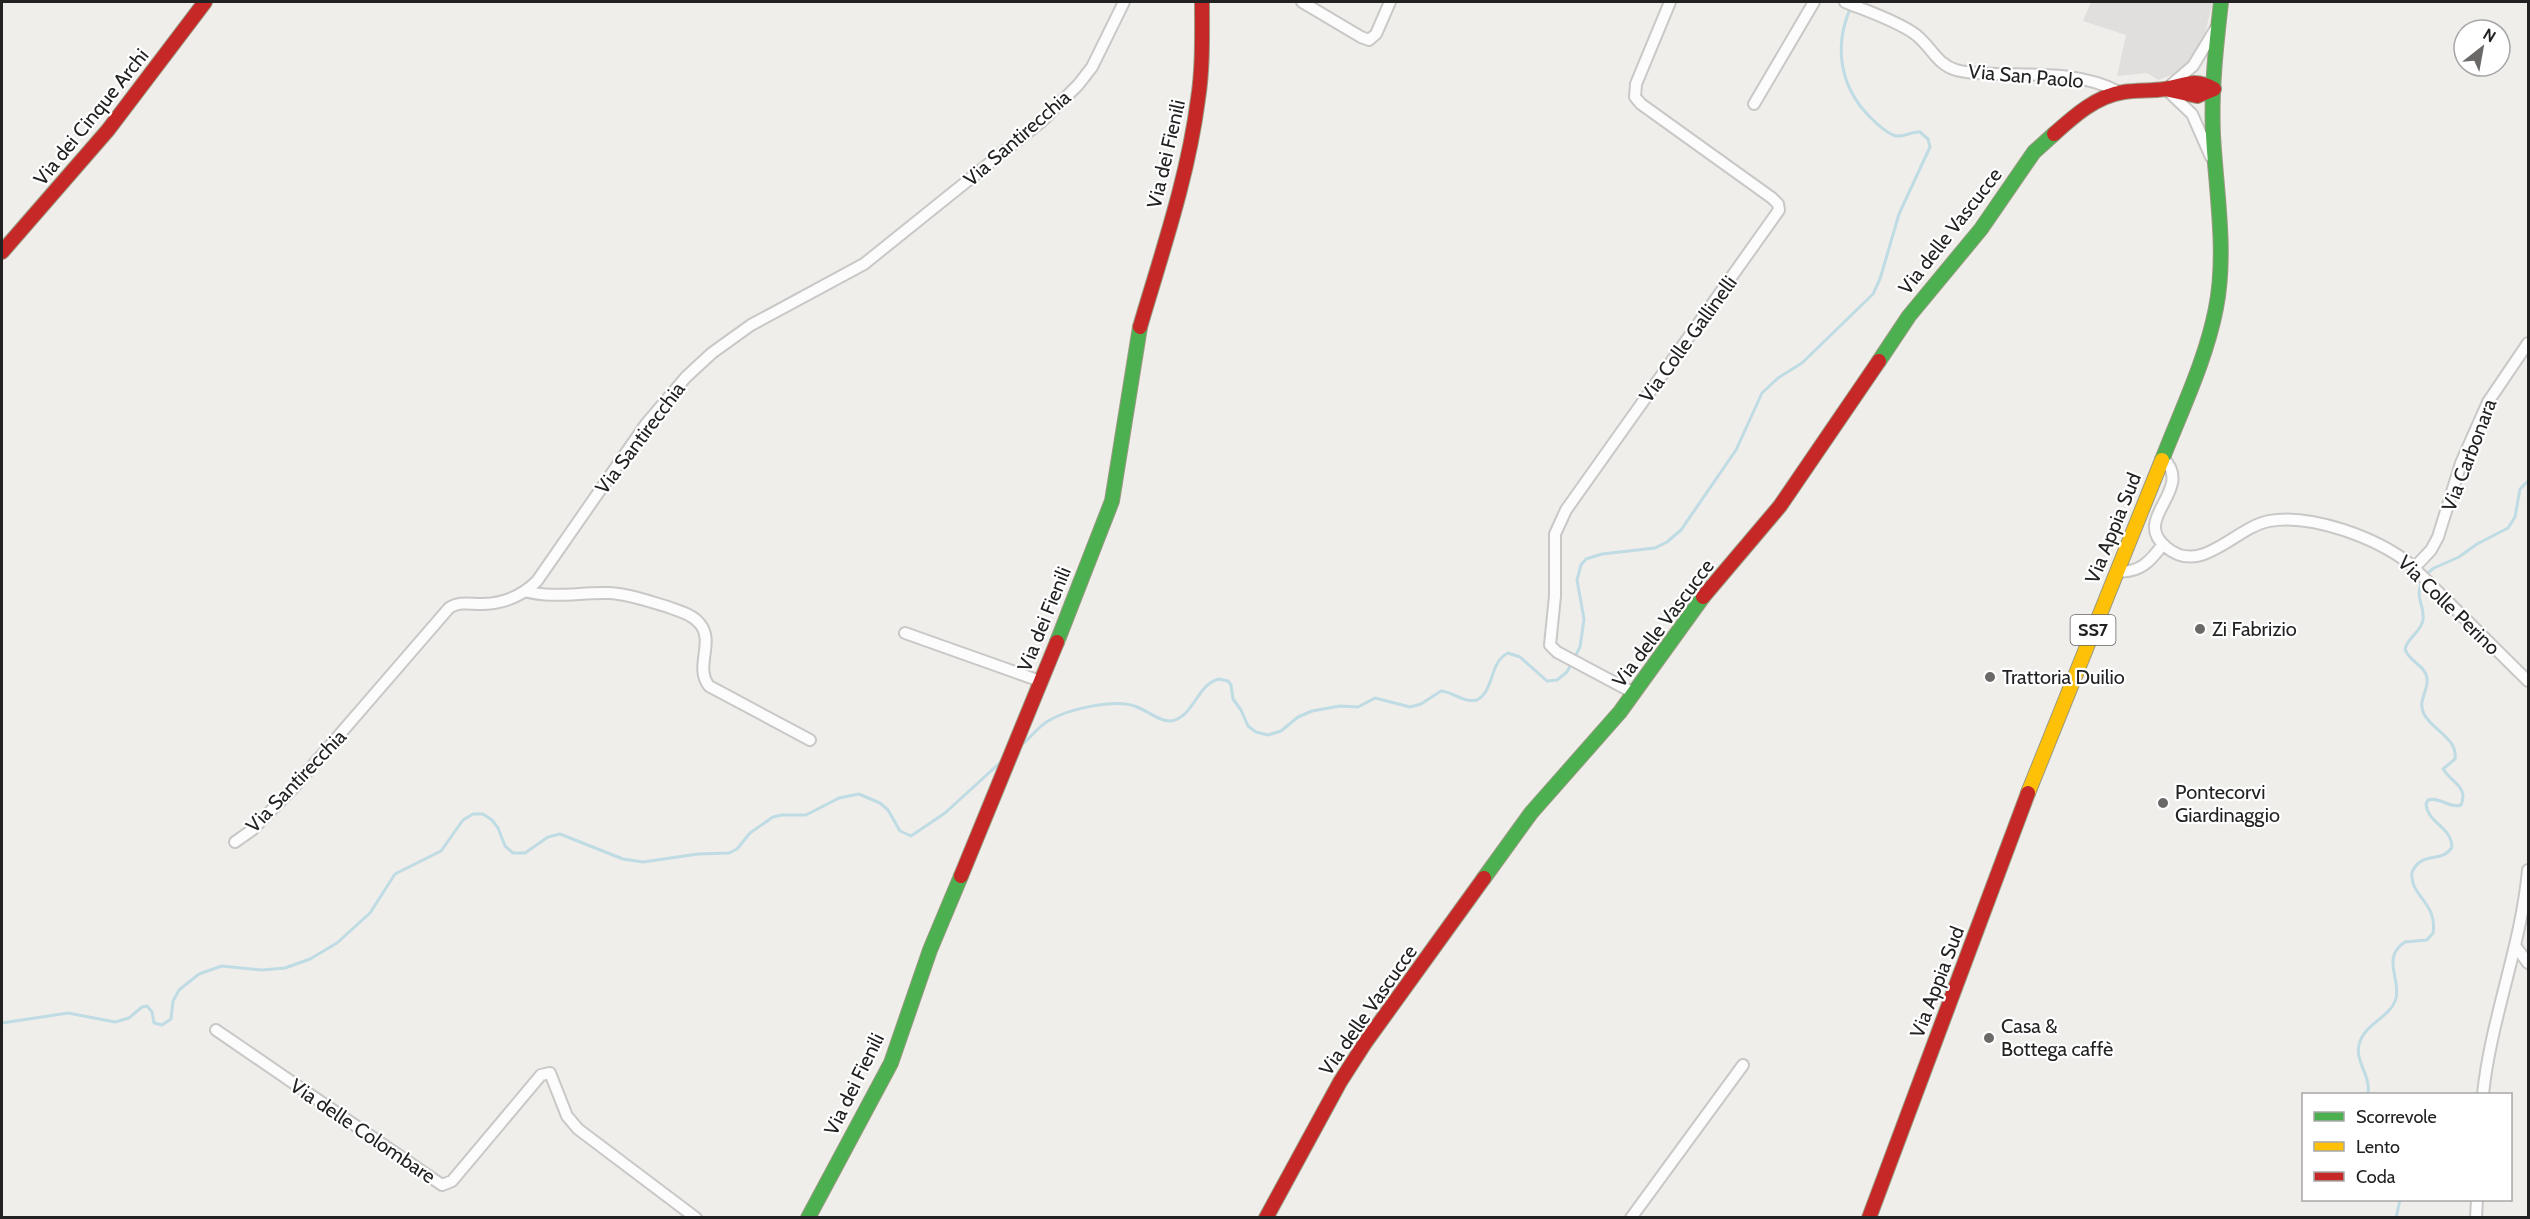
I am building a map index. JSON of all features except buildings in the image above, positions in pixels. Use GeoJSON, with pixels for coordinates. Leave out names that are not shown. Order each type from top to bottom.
{"type":"FeatureCollection","features":[{"type":"Feature","properties":{"kind":"street","name":"Via dei Cinque Archi"},"geometry":{"type":"LineString","coordinates":[[2,252],[62,187],[121,116],[205,2]]}},
{"type":"Feature","properties":{"kind":"street","name":"Via Santirecchia"},"geometry":{"type":"LineString","coordinates":[[235,842],[256,826],[301,780],[449,608],[459,604],[496,603],[525,591],[541,577],[646,424],[686,377],[712,353],[751,325],[864,264],[1040,123],[1089,72],[1124,2]]}},
{"type":"Feature","properties":{"kind":"street","name":"Via dei Fienili"},"geometry":{"type":"LineString","coordinates":[[807,1218],[891,1062],[930,950],[1001,783],[1112,501],[1136,339],[1180,192],[1198,101],[1202,68],[1202,2]]}},
{"type":"Feature","properties":{"kind":"street"},"geometry":{"type":"LineString","coordinates":[[1302,2],[1361,37],[1369,39],[1376,34],[1390,2]]}},
{"type":"Feature","properties":{"kind":"street","name":"Via Colle Gallinelli"},"geometry":{"type":"LineString","coordinates":[[1634,693],[1551,647],[1549,638],[1556,596],[1555,534],[1561,517],[1779,210],[1778,204],[1772,198],[1641,104],[1635,97],[1636,84],[1670,2]]}},
{"type":"Feature","properties":{"kind":"street"},"geometry":{"type":"LineString","coordinates":[[1755,104],[1814,2]]}},
{"type":"Feature","properties":{"kind":"street","name":"Via San Paolo"},"geometry":{"type":"LineString","coordinates":[[1846,2],[1911,31],[1921,39],[1937,59],[1958,70],[2072,77],[2100,84],[2119,92]]}},
{"type":"Feature","properties":{"kind":"street","name":"Via Appia Sud"},"geometry":{"type":"LineString","coordinates":[[1869,1218],[2047,742],[2201,361],[2216,307],[2220,237],[2214,163],[2214,89],[2217,26],[2221,2]]}},
{"type":"Feature","properties":{"kind":"street"},"geometry":{"type":"LineString","coordinates":[[2214,163],[2192,114],[2180,100],[2165,89],[2189,70],[2217,26]]}},
{"type":"Feature","properties":{"kind":"street","name":"Via delle Vascucce"},"geometry":{"type":"LineString","coordinates":[[1266,1218],[1340,1082],[1365,1043],[1531,813],[1634,693],[1697,604],[1780,506],[1910,315],[1978,233],[2031,155],[2084,107],[2098,99],[2119,92],[2165,89],[2195,82],[2214,89]]}},
{"type":"Feature","properties":{"kind":"street","name":"Via Carbonara"},"geometry":{"type":"LineString","coordinates":[[2415,569],[2431,550],[2438,537],[2461,463],[2488,402],[2529,344]]}},
{"type":"Feature","properties":{"kind":"street"},"geometry":{"type":"LineString","coordinates":[[2117,571],[2127,572],[2138,569],[2150,560],[2163,544],[2155,530],[2156,519],[2172,488],[2174,477],[2171,467],[2163,458]]}},
{"type":"Feature","properties":{"kind":"street","name":"Via Colle Perino"},"geometry":{"type":"LineString","coordinates":[[2163,544],[2184,556],[2201,556],[2254,525],[2278,520],[2318,524],[2354,535],[2394,553],[2415,569],[2529,681]]}},
{"type":"Feature","properties":{"kind":"street"},"geometry":{"type":"LineString","coordinates":[[525,591],[548,596],[621,594],[687,614],[700,623],[705,632],[702,670],[709,686],[810,740]]}},
{"type":"Feature","properties":{"kind":"street"},"geometry":{"type":"LineString","coordinates":[[905,633],[1040,681]]}},
{"type":"Feature","properties":{"kind":"street"},"geometry":{"type":"LineString","coordinates":[[2483,1093],[2496,1022],[2516,947],[2529,870]]}},
{"type":"Feature","properties":{"kind":"street"},"geometry":{"type":"LineString","coordinates":[[2516,947],[2529,963]]}},
{"type":"Feature","properties":{"kind":"street","name":"Via delle Colombare"},"geometry":{"type":"LineString","coordinates":[[216,1030],[442,1185],[448,1184],[455,1178],[541,1075],[550,1073],[565,1111],[573,1124],[696,1218]]}},
{"type":"Feature","properties":{"kind":"street"},"geometry":{"type":"LineString","coordinates":[[1630,1218],[1743,1065]]}},
{"type":"Feature","properties":{"kind":"street"},"geometry":{"type":"LineString","coordinates":[[2476,1218],[2477,1201]]}},
{"type":"Feature","properties":{"kind":"shaded area"},"geometry":{"type":"Polygon","coordinates":[[[2091,2],[2213,2],[2202,44],[2192,62],[2174,74],[2158,80],[2147,73],[2117,76],[2126,35],[2083,21],[2091,2]]]}},
{"type":"Feature","properties":{"kind":"waterway"},"geometry":{"type":"LineString","coordinates":[[1024,743],[1048,721],[1067,712],[1104,704],[1137,707],[1163,720],[1171,721],[1185,713],[1205,687],[1219,679],[1228,681],[1231,685],[1233,699],[1248,726],[1256,732],[1268,735],[1281,731],[1298,717],[1312,711],[1340,706],[1358,707],[1375,698],[1410,707],[1421,704],[1441,691],[1462,699],[1477,700],[1487,690],[1498,663],[1508,653],[1520,657],[1547,681],[1557,680],[1567,672],[1580,647],[1584,619],[1577,580],[1581,565],[1586,559],[1602,554],[1655,548],[1667,542],[1681,530],[1736,450],[1762,393],[1778,378],[1802,363],[1873,294],[1880,279],[1899,214],[1930,147],[1928,139],[1920,132],[1900,136],[1887,132],[1871,118],[1852,93],[1846,80],[1841,51],[1845,22],[1851,7]]}},
{"type":"Feature","properties":{"kind":"waterway"},"geometry":{"type":"LineString","coordinates":[[2425,575],[2508,528],[2515,517],[2520,489],[2528,481]]}},
{"type":"Feature","properties":{"kind":"waterway"},"geometry":{"type":"LineString","coordinates":[[2368,1093],[2367,1081],[2359,1057],[2359,1045],[2366,1031],[2389,1011],[2396,998],[2394,955],[2405,942],[2427,940],[2433,933],[2431,914],[2415,887],[2412,872],[2421,861],[2443,855],[2452,847],[2448,834],[2431,816],[2426,804],[2432,799],[2457,806],[2461,805],[2463,799],[2461,789],[2443,769],[2455,759],[2453,745],[2428,720],[2422,709],[2427,683],[2426,674],[2405,649],[2422,624],[2423,610],[2419,597],[2422,581]]}},
{"type":"Feature","properties":{"kind":"waterway"},"geometry":{"type":"LineString","coordinates":[[2,1023],[68,1013],[115,1022],[129,1018],[142,1007],[147,1006],[152,1012],[154,1023],[162,1025],[171,1019],[173,1001],[179,990],[199,974],[222,966],[262,970],[285,968],[310,959],[337,943],[370,913],[395,874],[441,851],[463,820],[473,814],[483,814],[492,820],[505,846],[513,853],[525,853],[548,837],[560,834],[623,859],[643,862],[698,854],[729,853],[737,849],[750,833],[773,817],[806,815],[839,798],[859,794],[880,803],[888,810],[900,831],[911,836],[945,813],[1002,761]]}},
{"type":"Feature","properties":{"kind":"waterway"},"geometry":{"type":"LineString","coordinates":[[2396,1218],[2400,1201]]}},
{"type":"Feature","properties":{"kind":"traffic: fast"},"geometry":{"type":"LineString","coordinates":[[2162,460],[2206,347],[2219,287],[2221,243],[2213,135],[2213,101],[2221,2]]}},
{"type":"Feature","properties":{"kind":"traffic: fast"},"geometry":{"type":"LineString","coordinates":[[1879,361],[1909,316],[1981,229],[2034,152],[2054,134]]}},
{"type":"Feature","properties":{"kind":"traffic: fast"},"geometry":{"type":"LineString","coordinates":[[1057,642],[1112,501],[1140,327]]}},
{"type":"Feature","properties":{"kind":"traffic: fast"},"geometry":{"type":"LineString","coordinates":[[1484,878],[1531,813],[1620,712],[1703,597]]}},
{"type":"Feature","properties":{"kind":"traffic: fast"},"geometry":{"type":"LineString","coordinates":[[808,1218],[891,1063],[930,950],[961,876]]}},
{"type":"Feature","properties":{"kind":"traffic: slow"},"geometry":{"type":"LineString","coordinates":[[2028,793],[2162,460]]}},
{"type":"Feature","properties":{"kind":"traffic: jam"},"geometry":{"type":"LineString","coordinates":[[2,252],[108,130],[205,2]]}},
{"type":"Feature","properties":{"kind":"traffic: jam"},"geometry":{"type":"LineString","coordinates":[[1140,327],[1174,214],[1194,128],[1201,75],[1202,2]]}},
{"type":"Feature","properties":{"kind":"traffic: jam"},"geometry":{"type":"LineString","coordinates":[[2054,134],[2086,108],[2114,94],[2165,89],[2190,83],[2214,89],[2197,96],[2165,89]]}},
{"type":"Feature","properties":{"kind":"traffic: jam"},"geometry":{"type":"LineString","coordinates":[[1703,597],[1780,506],[1879,361]]}},
{"type":"Feature","properties":{"kind":"traffic: jam"},"geometry":{"type":"LineString","coordinates":[[961,876],[1057,642]]}},
{"type":"Feature","properties":{"kind":"traffic: jam"},"geometry":{"type":"LineString","coordinates":[[1869,1218],[2028,793]]}},
{"type":"Feature","properties":{"kind":"traffic: jam"},"geometry":{"type":"LineString","coordinates":[[1266,1218],[1340,1082],[1365,1043],[1484,878]]}},
{"type":"Feature","properties":{"kind":"place","name":"Zi Fabrizio"},"geometry":{"type":"Point","coordinates":[2200,629]}},
{"type":"Feature","properties":{"kind":"place","name":"Trattoria Duilio"},"geometry":{"type":"Point","coordinates":[1990,677]}},
{"type":"Feature","properties":{"kind":"place","name":"Pontecorvi Giardinaggio"},"geometry":{"type":"Point","coordinates":[2163,803]}},
{"type":"Feature","properties":{"kind":"place","name":"Casa & Bottega caffè"},"geometry":{"type":"Point","coordinates":[1989,1038]}}]}
